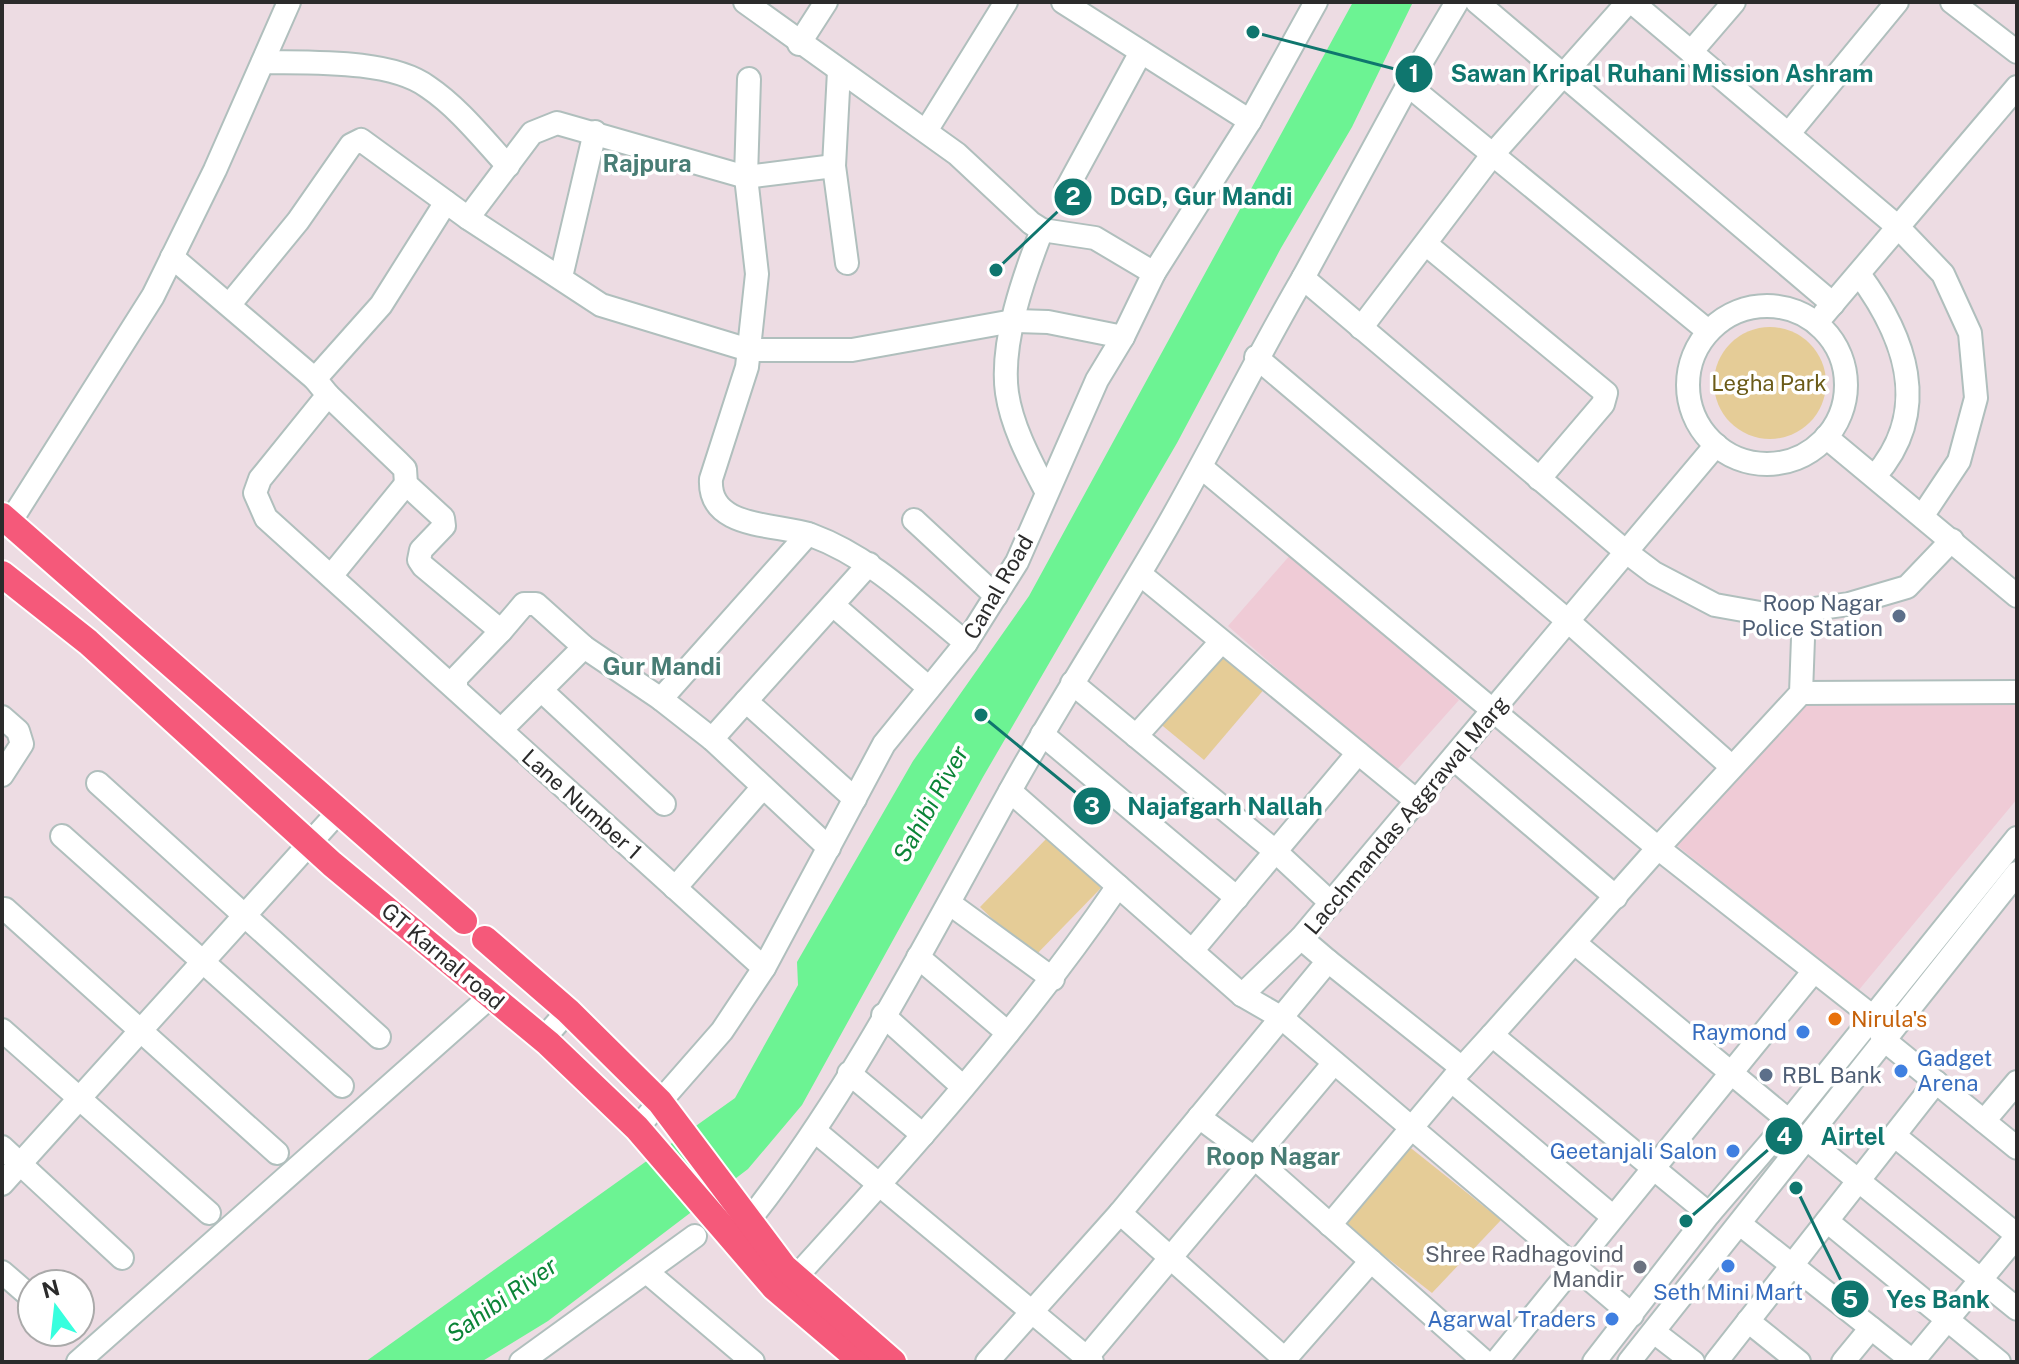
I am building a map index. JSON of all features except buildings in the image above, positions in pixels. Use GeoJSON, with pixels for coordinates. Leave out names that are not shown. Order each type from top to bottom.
{"type":"FeatureCollection","features":[{"type":"Feature","properties":{"kind":"main road","name":"GT Karnal road"},"geometry":{"type":"LineString","coordinates":[[6,519],[111,615],[464,921]]}},
{"type":"Feature","properties":{"kind":"main road","name":"GT Karnal road"},"geometry":{"type":"LineString","coordinates":[[2,574],[88,642],[310,844],[543,1039],[645,1138],[706,1228],[774,1287],[846,1357]]}},
{"type":"Feature","properties":{"kind":"main road","name":"GT Karnal road"},"geometry":{"type":"LineString","coordinates":[[485,939],[568,1011],[660,1102],[795,1278],[893,1362]]}},
{"type":"Feature","properties":{"kind":"street"},"geometry":{"type":"LineString","coordinates":[[6,519],[153,296],[289,2]]}},
{"type":"Feature","properties":{"kind":"street"},"geometry":{"type":"LineString","coordinates":[[745,2],[799,44],[926,131],[1042,230],[1095,238],[1154,273]]}},
{"type":"Feature","properties":{"kind":"street"},"geometry":{"type":"LineString","coordinates":[[799,44],[826,2]]}},
{"type":"Feature","properties":{"kind":"street"},"geometry":{"type":"LineString","coordinates":[[926,131],[1006,2]]}},
{"type":"Feature","properties":{"kind":"street"},"geometry":{"type":"LineString","coordinates":[[1063,2],[1250,121]]}},
{"type":"Feature","properties":{"kind":"street","name":"Canal Road"},"geometry":{"type":"LineString","coordinates":[[645,1138],[660,1102],[722,1031],[764,968],[884,744],[966,643],[1017,562],[1097,380],[1123,337],[1154,273],[1250,121],[1316,2]]}},
{"type":"Feature","properties":{"kind":"street"},"geometry":{"type":"LineString","coordinates":[[744,1212],[815,1131],[918,957],[1042,734],[1201,467],[1256,357],[1457,2]]}},
{"type":"Feature","properties":{"kind":"street"},"geometry":{"type":"LineString","coordinates":[[1477,2],[1833,304]]}},
{"type":"Feature","properties":{"kind":"street"},"geometry":{"type":"LineString","coordinates":[[1361,328],[1427,245],[1493,154],[1563,72],[1630,2],[1790,132],[1898,227],[1943,274],[1970,333],[1976,398],[1959,461],[1923,515]]}},
{"type":"Feature","properties":{"kind":"street"},"geometry":{"type":"LineString","coordinates":[[1691,52],[1734,2]]}},
{"type":"Feature","properties":{"kind":"street"},"geometry":{"type":"LineString","coordinates":[[1790,132],[1897,2]]}},
{"type":"Feature","properties":{"kind":"street"},"geometry":{"type":"LineString","coordinates":[[1952,2],[2017,52]]}},
{"type":"Feature","properties":{"kind":"street"},"geometry":{"type":"LineString","coordinates":[[1066,190],[1141,52]]}},
{"type":"Feature","properties":{"kind":"street"},"geometry":{"type":"LineString","coordinates":[[263,62],[393,71],[415,80],[455,109],[508,166]]}},
{"type":"Feature","properties":{"kind":"street"},"geometry":{"type":"LineString","coordinates":[[839,71],[834,166],[847,263]]}},
{"type":"Feature","properties":{"kind":"street"},"geometry":{"type":"LineString","coordinates":[[749,79],[746,177],[757,274],[747,367],[711,479],[710,494],[718,507],[730,516],[808,534],[840,546],[869,564],[966,643]]}},
{"type":"Feature","properties":{"kind":"street"},"geometry":{"type":"LineString","coordinates":[[1408,85],[1708,331]]}},
{"type":"Feature","properties":{"kind":"street"},"geometry":{"type":"LineString","coordinates":[[1816,323],[2017,87]]}},
{"type":"Feature","properties":{"kind":"street"},"geometry":{"type":"LineString","coordinates":[[468,218],[532,133],[557,123],[746,177],[834,166]]}},
{"type":"Feature","properties":{"kind":"street"},"geometry":{"type":"LineString","coordinates":[[561,277],[595,132]]}},
{"type":"Feature","properties":{"kind":"street"},"geometry":{"type":"LineString","coordinates":[[230,304],[298,221],[357,141],[368,141],[468,218],[601,305],[749,350],[852,350],[1013,321],[1048,322],[1123,337]]}},
{"type":"Feature","properties":{"kind":"street"},"geometry":{"type":"LineString","coordinates":[[322,387],[381,305],[446,202]]}},
{"type":"Feature","properties":{"kind":"street"},"geometry":{"type":"LineString","coordinates":[[1042,230],[1013,321],[1007,358],[1007,393],[1023,448],[1046,491]]}},
{"type":"Feature","properties":{"kind":"street"},"geometry":{"type":"LineString","coordinates":[[1427,245],[1606,393],[1603,404],[1539,479]]}},
{"type":"Feature","properties":{"kind":"street"},"geometry":{"type":"LineString","coordinates":[[172,257],[230,304],[322,387],[405,469],[406,484],[331,576]]}},
{"type":"Feature","properties":{"kind":"street"},"geometry":{"type":"LineString","coordinates":[[1859,274],[1881,305],[1901,343],[1909,389],[1899,435],[1887,463],[1875,476]]}},
{"type":"Feature","properties":{"kind":"street"},"geometry":{"type":"LineString","coordinates":[[1303,278],[1625,551],[1654,573],[1715,605],[1771,615],[1849,604],[1907,587],[1952,540]]}},
{"type":"Feature","properties":{"kind":"street"},"geometry":{"type":"LineString","coordinates":[[1756,306],[1784,308],[1816,323],[1832,339],[1844,364],[1846,391],[1839,418],[1826,437],[1805,455],[1779,463],[1751,463],[1716,445],[1693,415],[1687,388],[1691,361],[1708,331],[1730,315],[1756,306]]}},
{"type":"Feature","properties":{"kind":"street"},"geometry":{"type":"LineString","coordinates":[[1256,357],[1568,621],[1732,767]]}},
{"type":"Feature","properties":{"kind":"street","name":"Lane Number 1"},"geometry":{"type":"LineString","coordinates":[[322,387],[260,479],[255,493],[266,518],[764,968]]}},
{"type":"Feature","properties":{"kind":"street"},"geometry":{"type":"LineString","coordinates":[[1826,437],[2017,596]]}},
{"type":"Feature","properties":{"kind":"street","name":"Lacchmandas Aggrawal Marg"},"geometry":{"type":"LineString","coordinates":[[987,1362],[1120,1213],[1328,961],[1301,938],[1716,445]]}},
{"type":"Feature","properties":{"kind":"street"},"geometry":{"type":"LineString","coordinates":[[1201,467],[1658,848],[1873,1017],[1884,1040],[2017,1148]]}},
{"type":"Feature","properties":{"kind":"street"},"geometry":{"type":"LineString","coordinates":[[406,484],[441,514],[444,522],[421,550],[419,560],[501,631]]}},
{"type":"Feature","properties":{"kind":"street"},"geometry":{"type":"LineString","coordinates":[[914,520],[996,596]]}},
{"type":"Feature","properties":{"kind":"street"},"geometry":{"type":"LineString","coordinates":[[661,699],[808,534]]}},
{"type":"Feature","properties":{"kind":"street"},"geometry":{"type":"LineString","coordinates":[[712,739],[869,564]]}},
{"type":"Feature","properties":{"kind":"street"},"geometry":{"type":"LineString","coordinates":[[1140,574],[1418,802]]}},
{"type":"Feature","properties":{"kind":"street"},"geometry":{"type":"LineString","coordinates":[[456,688],[456,678],[524,604],[532,602],[584,647],[661,699],[712,739],[829,848]]}},
{"type":"Feature","properties":{"kind":"street"},"geometry":{"type":"LineString","coordinates":[[833,605],[929,688]]}},
{"type":"Feature","properties":{"kind":"street"},"geometry":{"type":"LineString","coordinates":[[1330,1225],[1457,1074],[1801,693],[1804,611]]}},
{"type":"Feature","properties":{"kind":"street"},"geometry":{"type":"LineString","coordinates":[[1136,736],[1221,642]]}},
{"type":"Feature","properties":{"kind":"street"},"geometry":{"type":"LineString","coordinates":[[501,730],[584,647]]}},
{"type":"Feature","properties":{"kind":"street"},"geometry":{"type":"LineString","coordinates":[[1072,683],[1275,851],[1331,903]]}},
{"type":"Feature","properties":{"kind":"street"},"geometry":{"type":"LineString","coordinates":[[541,690],[664,804]]}},
{"type":"Feature","properties":{"kind":"street"},"geometry":{"type":"LineString","coordinates":[[1801,693],[2017,692]]}},
{"type":"Feature","properties":{"kind":"street"},"geometry":{"type":"LineString","coordinates":[[746,701],[855,799]]}},
{"type":"Feature","properties":{"kind":"street"},"geometry":{"type":"LineString","coordinates":[[2,717],[18,731],[22,744],[2,775]]}},
{"type":"Feature","properties":{"kind":"street"},"geometry":{"type":"LineString","coordinates":[[1042,734],[1237,898]]}},
{"type":"Feature","properties":{"kind":"street"},"geometry":{"type":"LineString","coordinates":[[1192,951],[1358,753]]}},
{"type":"Feature","properties":{"kind":"street"},"geometry":{"type":"LineString","coordinates":[[1454,759],[1616,897]]}},
{"type":"Feature","properties":{"kind":"street"},"geometry":{"type":"LineString","coordinates":[[98,783],[379,1037]]}},
{"type":"Feature","properties":{"kind":"street"},"geometry":{"type":"LineString","coordinates":[[675,888],[763,787]]}},
{"type":"Feature","properties":{"kind":"street"},"geometry":{"type":"LineString","coordinates":[[1010,791],[1242,995],[1282,1018],[1632,1315]]}},
{"type":"Feature","properties":{"kind":"street"},"geometry":{"type":"LineString","coordinates":[[2,1184],[339,811]]}},
{"type":"Feature","properties":{"kind":"street"},"geometry":{"type":"LineString","coordinates":[[62,836],[342,1086]]}},
{"type":"Feature","properties":{"kind":"street"},"geometry":{"type":"LineString","coordinates":[[1594,1362],[1709,1214],[1789,1121],[2017,838]]}},
{"type":"Feature","properties":{"kind":"street"},"geometry":{"type":"LineString","coordinates":[[1629,1362],[2017,873]]}},
{"type":"Feature","properties":{"kind":"street"},"geometry":{"type":"LineString","coordinates":[[795,1278],[880,1185],[1053,979],[1118,886]]}},
{"type":"Feature","properties":{"kind":"street"},"geometry":{"type":"LineString","coordinates":[[949,903],[1053,979]]}},
{"type":"Feature","properties":{"kind":"street"},"geometry":{"type":"LineString","coordinates":[[5,909],[277,1153]]}},
{"type":"Feature","properties":{"kind":"street"},"geometry":{"type":"LineString","coordinates":[[1242,995],[1301,938]]}},
{"type":"Feature","properties":{"kind":"street"},"geometry":{"type":"LineString","coordinates":[[1576,944],[1789,1121]]}},
{"type":"Feature","properties":{"kind":"street"},"geometry":{"type":"LineString","coordinates":[[918,957],[1008,1033]]}},
{"type":"Feature","properties":{"kind":"street"},"geometry":{"type":"LineString","coordinates":[[1328,961],[1612,1216]]}},
{"type":"Feature","properties":{"kind":"street"},"geometry":{"type":"LineString","coordinates":[[1496,1362],[1814,971]]}},
{"type":"Feature","properties":{"kind":"street"},"geometry":{"type":"LineString","coordinates":[[78,1362],[491,996]]}},
{"type":"Feature","properties":{"kind":"street"},"geometry":{"type":"LineString","coordinates":[[543,1039],[568,1011]]}},
{"type":"Feature","properties":{"kind":"street"},"geometry":{"type":"LineString","coordinates":[[883,1015],[963,1087]]}},
{"type":"Feature","properties":{"kind":"street"},"geometry":{"type":"LineString","coordinates":[[2,1030],[209,1213]]}},
{"type":"Feature","properties":{"kind":"street"},"geometry":{"type":"LineString","coordinates":[[1492,1035],[1709,1214]]}},
{"type":"Feature","properties":{"kind":"street"},"geometry":{"type":"LineString","coordinates":[[815,1131],[1090,1360],[1334,1063]]}},
{"type":"Feature","properties":{"kind":"street"},"geometry":{"type":"LineString","coordinates":[[849,1073],[923,1135]]}},
{"type":"Feature","properties":{"kind":"street"},"geometry":{"type":"LineString","coordinates":[[1716,1362],[1936,1082]]}},
{"type":"Feature","properties":{"kind":"street"},"geometry":{"type":"LineString","coordinates":[[1984,1121],[2017,1082]]}},
{"type":"Feature","properties":{"kind":"street"},"geometry":{"type":"LineString","coordinates":[[1199,1117],[1257,1160],[1485,1362]]}},
{"type":"Feature","properties":{"kind":"street"},"geometry":{"type":"LineString","coordinates":[[1740,1224],[1914,1362],[2017,1235],[1895,1136]]}},
{"type":"Feature","properties":{"kind":"street"},"geometry":{"type":"LineString","coordinates":[[1807,1139],[2017,1309]]}},
{"type":"Feature","properties":{"kind":"street"},"geometry":{"type":"LineString","coordinates":[[2,1147],[122,1258]]}},
{"type":"Feature","properties":{"kind":"street"},"geometry":{"type":"LineString","coordinates":[[1120,1213],[1287,1361],[1371,1261]]}},
{"type":"Feature","properties":{"kind":"street"},"geometry":{"type":"LineString","coordinates":[[1827,1221],[1999,1362]]}},
{"type":"Feature","properties":{"kind":"street"},"geometry":{"type":"LineString","coordinates":[[538,1358],[706,1228]]}},
{"type":"Feature","properties":{"kind":"street"},"geometry":{"type":"LineString","coordinates":[[647,1272],[753,1362]]}},
{"type":"Feature","properties":{"kind":"street"},"geometry":{"type":"LineString","coordinates":[[1748,1321],[1799,1362]]}},
{"type":"Feature","properties":{"kind":"street"},"geometry":{"type":"LineString","coordinates":[[1843,1362],[1871,1328]]}},
{"type":"Feature","properties":{"kind":"street"},"geometry":{"type":"LineString","coordinates":[[1654,1332],[1693,1362]]}},
{"type":"Feature","properties":{"kind":"shaded area"},"geometry":{"type":"Polygon","coordinates":[[[1292,553],[1459,700],[1395,772],[1228,626],[1292,553]]]}},
{"type":"Feature","properties":{"kind":"shaded area"},"geometry":{"type":"Polygon","coordinates":[[[2017,698],[2017,799],[1858,991],[1675,844],[1804,700],[2017,698]]]}},
{"type":"Feature","properties":{"kind":"green space","name":"Legha Park"},"geometry":{"type":"Polygon","coordinates":[[[1770,327],[1792,331],[1810,343],[1822,361],[1826,383],[1822,405],[1810,423],[1792,435],[1770,439],[1748,435],[1730,423],[1718,405],[1714,383],[1718,361],[1730,343],[1748,331],[1770,327]]]}},
{"type":"Feature","properties":{"kind":"green space"},"geometry":{"type":"Polygon","coordinates":[[[1220,649],[1266,687],[1204,760],[1158,722],[1220,649]]]}},
{"type":"Feature","properties":{"kind":"green space"},"geometry":{"type":"Polygon","coordinates":[[[1048,837],[1101,888],[1033,958],[980,907],[1048,837]]]}},
{"type":"Feature","properties":{"kind":"green space"},"geometry":{"type":"Polygon","coordinates":[[[1407,1145],[1501,1220],[1432,1293],[1340,1221],[1407,1145]]]}},
{"type":"Feature","properties":{"kind":"water","name":"Sahibi River"},"geometry":{"type":"Polygon","coordinates":[[[1353,2],[1413,2],[1352,127],[1281,248],[1177,443],[983,777],[802,1105],[748,1169],[548,1321],[481,1362],[365,1362],[735,1098],[798,985],[797,962],[913,761],[1029,596],[1353,2]]]}},
{"type":"Feature","properties":{"kind":"place","name":"Sawan Kripal Ruhani Mission Ashram"},"geometry":{"type":"Point","coordinates":[1253,32]}},
{"type":"Feature","properties":{"kind":"place","name":"DGD, Gur Mandi"},"geometry":{"type":"Point","coordinates":[996,270]}},
{"type":"Feature","properties":{"kind":"place","name":"Roop Nagar Police Station"},"geometry":{"type":"Point","coordinates":[1899,616]}},
{"type":"Feature","properties":{"kind":"place","name":"Najafgarh Nallah"},"geometry":{"type":"Point","coordinates":[981,715]}},
{"type":"Feature","properties":{"kind":"place","name":"Nirula's"},"geometry":{"type":"Point","coordinates":[1835,1019]}},
{"type":"Feature","properties":{"kind":"place","name":"Raymond"},"geometry":{"type":"Point","coordinates":[1803,1032]}},
{"type":"Feature","properties":{"kind":"place","name":"Gadget Arena"},"geometry":{"type":"Point","coordinates":[1901,1071]}},
{"type":"Feature","properties":{"kind":"place","name":"RBL Bank"},"geometry":{"type":"Point","coordinates":[1766,1075]}},
{"type":"Feature","properties":{"kind":"place","name":"Geetanjali Salon"},"geometry":{"type":"Point","coordinates":[1733,1151]}},
{"type":"Feature","properties":{"kind":"place","name":"Yes Bank"},"geometry":{"type":"Point","coordinates":[1796,1188]}},
{"type":"Feature","properties":{"kind":"place","name":"Airtel"},"geometry":{"type":"Point","coordinates":[1686,1221]}},
{"type":"Feature","properties":{"kind":"place","name":"Seth Mini Mart"},"geometry":{"type":"Point","coordinates":[1728,1266]}},
{"type":"Feature","properties":{"kind":"place","name":"Shree Radhagovind Mandir"},"geometry":{"type":"Point","coordinates":[1640,1267]}},
{"type":"Feature","properties":{"kind":"place","name":"Agarwal Traders"},"geometry":{"type":"Point","coordinates":[1612,1319]}},
{"type":"Feature","properties":{"kind":"district","name":"Rajpura"},"geometry":{"type":"Point","coordinates":[647,164]}},
{"type":"Feature","properties":{"kind":"district","name":"Gur Mandi"},"geometry":{"type":"Point","coordinates":[662,667]}},
{"type":"Feature","properties":{"kind":"district","name":"Roop Nagar"},"geometry":{"type":"Point","coordinates":[1273,1157]}}]}
